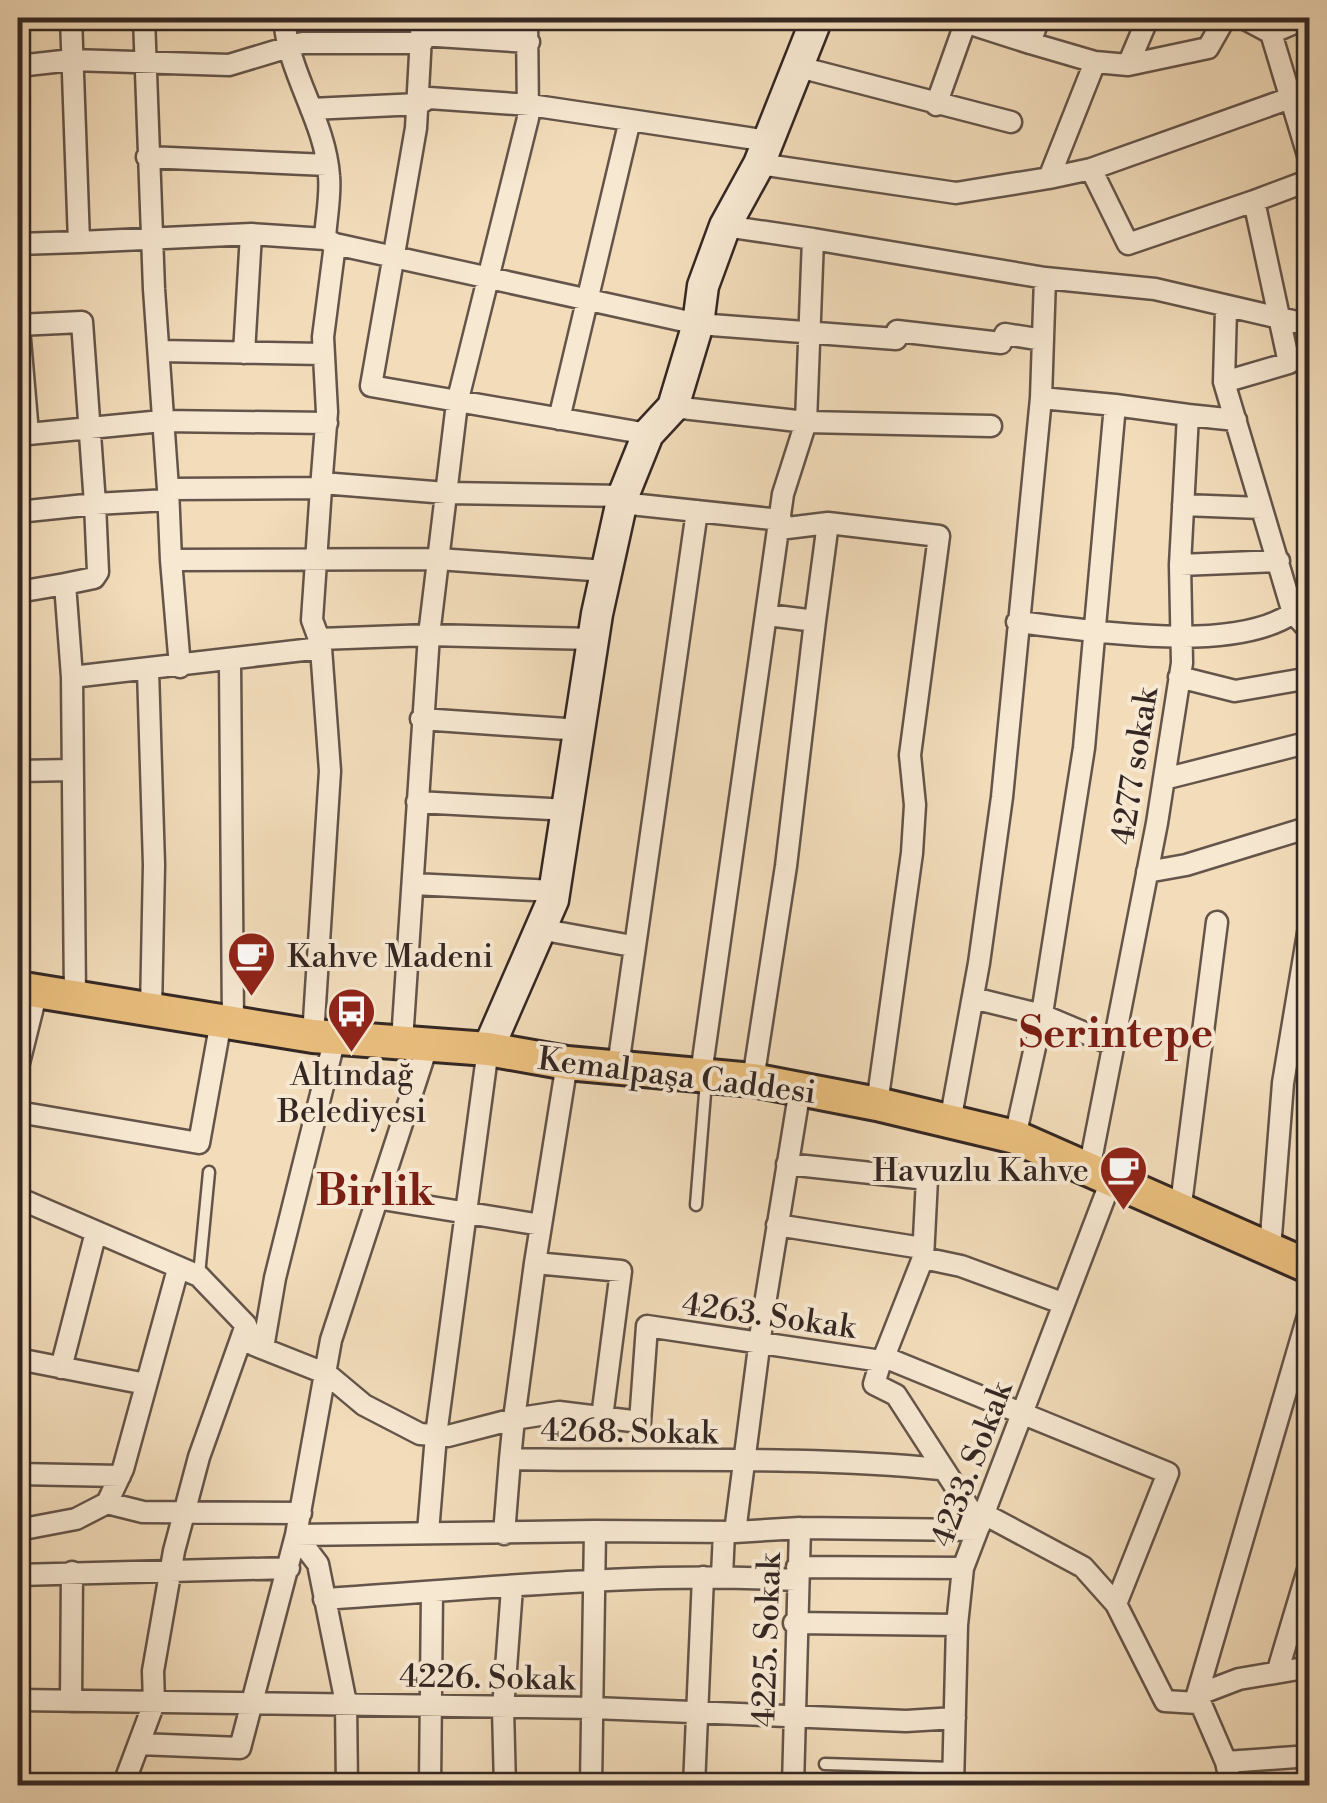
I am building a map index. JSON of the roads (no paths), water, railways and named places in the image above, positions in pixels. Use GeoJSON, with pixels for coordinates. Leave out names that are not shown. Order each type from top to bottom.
{"type":"FeatureCollection","features":[{"type":"Feature","properties":{"kind":"main road"},"geometry":{"type":"LineString","coordinates":[[488,1049],[555,891],[594,638],[622,500],[648,434],[673,407],[698,324],[703,286],[725,226],[763,152],[817,18]]}},
{"type":"Feature","properties":{"kind":"main road","name":"Kemalpaşa Caddesi"},"geometry":{"type":"LineString","coordinates":[[27,989],[324,1037],[488,1049],[568,1062],[704,1074],[877,1104],[1015,1137],[1310,1267]]}},
{"type":"Feature","properties":{"kind":"street"},"geometry":{"type":"LineString","coordinates":[[70,18],[79,242]]}},
{"type":"Feature","properties":{"kind":"street"},"geometry":{"type":"LineString","coordinates":[[144,18],[151,237],[180,667]]}},
{"type":"Feature","properties":{"kind":"street"},"geometry":{"type":"LineString","coordinates":[[18,1198],[199,1276],[246,1325],[254,1344],[263,1348],[324,1037],[330,771],[320,644],[312,620],[313,560],[326,423],[323,354],[330,241],[327,165],[311,108],[286,45],[284,18]]}},
{"type":"Feature","properties":{"kind":"street"},"geometry":{"type":"LineString","coordinates":[[139,1744],[240,1748],[289,1568],[331,1340],[376,1198],[415,1042],[417,802],[438,560],[458,402],[530,105],[528,18]]}},
{"type":"Feature","properties":{"kind":"street"},"geometry":{"type":"LineString","coordinates":[[1030,43],[1039,18]]}},
{"type":"Feature","properties":{"kind":"street"},"geometry":{"type":"LineString","coordinates":[[1128,65],[1148,18]]}},
{"type":"Feature","properties":{"kind":"street"},"geometry":{"type":"LineString","coordinates":[[936,104],[961,19],[1095,62],[1128,65],[1208,48],[1224,18]]}},
{"type":"Feature","properties":{"kind":"street"},"geometry":{"type":"LineString","coordinates":[[1243,18],[1271,33],[1310,162]]}},
{"type":"Feature","properties":{"kind":"street"},"geometry":{"type":"LineString","coordinates":[[1271,33],[1306,18]]}},
{"type":"Feature","properties":{"kind":"street"},"geometry":{"type":"LineString","coordinates":[[18,66],[72,60],[229,64],[264,57],[286,45],[422,32],[529,42]]}},
{"type":"Feature","properties":{"kind":"street"},"geometry":{"type":"LineString","coordinates":[[422,32],[419,104],[370,386],[648,434]]}},
{"type":"Feature","properties":{"kind":"street"},"geometry":{"type":"LineString","coordinates":[[1048,178],[1095,62]]}},
{"type":"Feature","properties":{"kind":"street"},"geometry":{"type":"LineString","coordinates":[[799,67],[1011,122]]}},
{"type":"Feature","properties":{"kind":"street"},"geometry":{"type":"LineString","coordinates":[[311,108],[419,104],[429,98],[530,105],[630,120],[956,193],[1091,169],[1310,90]]}},
{"type":"Feature","properties":{"kind":"street"},"geometry":{"type":"LineString","coordinates":[[559,419],[630,120]]}},
{"type":"Feature","properties":{"kind":"street"},"geometry":{"type":"LineString","coordinates":[[148,157],[327,165]]}},
{"type":"Feature","properties":{"kind":"street"},"geometry":{"type":"LineString","coordinates":[[1091,169],[1128,244],[1310,180]]}},
{"type":"Feature","properties":{"kind":"street"},"geometry":{"type":"LineString","coordinates":[[1224,382],[1289,364],[1254,202]]}},
{"type":"Feature","properties":{"kind":"street"},"geometry":{"type":"LineString","coordinates":[[725,226],[1044,278],[1156,289],[1226,309],[1310,326]]}},
{"type":"Feature","properties":{"kind":"street"},"geometry":{"type":"LineString","coordinates":[[18,244],[251,234],[330,241],[587,298],[593,304],[698,324],[896,339],[897,331],[1001,343],[1005,334],[1043,340]]}},
{"type":"Feature","properties":{"kind":"street"},"geometry":{"type":"LineString","coordinates":[[244,353],[251,234]]}},
{"type":"Feature","properties":{"kind":"street"},"geometry":{"type":"LineString","coordinates":[[704,1074],[783,494],[806,422],[813,240]]}},
{"type":"Feature","properties":{"kind":"street"},"geometry":{"type":"LineString","coordinates":[[950,1122],[973,998],[1002,797],[1041,398],[1044,278]]}},
{"type":"Feature","properties":{"kind":"street"},"geometry":{"type":"LineString","coordinates":[[1226,309],[1224,382],[1294,612],[1310,630]]}},
{"type":"Feature","properties":{"kind":"street"},"geometry":{"type":"LineString","coordinates":[[18,592],[94,578],[98,572],[95,504],[90,427],[82,322],[18,321],[23,434],[90,427],[162,421],[326,423]]}},
{"type":"Feature","properties":{"kind":"street"},"geometry":{"type":"LineString","coordinates":[[160,351],[323,354]]}},
{"type":"Feature","properties":{"kind":"street"},"geometry":{"type":"LineString","coordinates":[[1041,398],[1236,420]]}},
{"type":"Feature","properties":{"kind":"street"},"geometry":{"type":"LineString","coordinates":[[1015,1137],[1042,1015],[1084,748],[1115,405]]}},
{"type":"Feature","properties":{"kind":"street"},"geometry":{"type":"LineString","coordinates":[[673,407],[806,422],[991,426]]}},
{"type":"Feature","properties":{"kind":"street","name":"4277 sokak"},"geometry":{"type":"LineString","coordinates":[[1101,1174],[1111,1044],[1164,778],[1183,635],[1180,565],[1188,414]]}},
{"type":"Feature","properties":{"kind":"street"},"geometry":{"type":"LineString","coordinates":[[18,512],[168,495],[322,486],[622,500],[780,524],[828,523],[939,536],[911,742],[912,853],[877,1104]]}},
{"type":"Feature","properties":{"kind":"street"},"geometry":{"type":"LineString","coordinates":[[1184,504],[1261,508]]}},
{"type":"Feature","properties":{"kind":"street"},"geometry":{"type":"LineString","coordinates":[[618,1066],[632,946],[697,511]]}},
{"type":"Feature","properties":{"kind":"street"},"geometry":{"type":"LineString","coordinates":[[753,1080],[786,866],[828,523]]}},
{"type":"Feature","properties":{"kind":"street"},"geometry":{"type":"LineString","coordinates":[[171,560],[438,560],[606,571]]}},
{"type":"Feature","properties":{"kind":"street"},"geometry":{"type":"LineString","coordinates":[[1180,565],[1279,560]]}},
{"type":"Feature","properties":{"kind":"street"},"geometry":{"type":"LineString","coordinates":[[65,584],[72,677],[75,998]]}},
{"type":"Feature","properties":{"kind":"street"},"geometry":{"type":"LineString","coordinates":[[1017,622],[1221,637],[1274,625],[1294,612]]}},
{"type":"Feature","properties":{"kind":"street"},"geometry":{"type":"LineString","coordinates":[[768,615],[815,621]]}},
{"type":"Feature","properties":{"kind":"street"},"geometry":{"type":"LineString","coordinates":[[72,677],[230,662],[320,644],[430,635],[594,638]]}},
{"type":"Feature","properties":{"kind":"street"},"geometry":{"type":"LineString","coordinates":[[18,1112],[199,1143],[227,1022],[230,662]]}},
{"type":"Feature","properties":{"kind":"street"},"geometry":{"type":"LineString","coordinates":[[148,670],[154,848],[151,1010]]}},
{"type":"Feature","properties":{"kind":"street"},"geometry":{"type":"LineString","coordinates":[[1178,677],[1235,691],[1310,678]]}},
{"type":"Feature","properties":{"kind":"street"},"geometry":{"type":"LineString","coordinates":[[422,719],[581,730]]}},
{"type":"Feature","properties":{"kind":"street"},"geometry":{"type":"LineString","coordinates":[[1164,778],[1310,742]]}},
{"type":"Feature","properties":{"kind":"street"},"geometry":{"type":"LineString","coordinates":[[18,771],[72,770]]}},
{"type":"Feature","properties":{"kind":"street"},"geometry":{"type":"LineString","coordinates":[[417,802],[568,810]]}},
{"type":"Feature","properties":{"kind":"street"},"geometry":{"type":"LineString","coordinates":[[1147,872],[1186,865],[1310,826]]}},
{"type":"Feature","properties":{"kind":"street"},"geometry":{"type":"LineString","coordinates":[[414,884],[555,891]]}},
{"type":"Feature","properties":{"kind":"street"},"geometry":{"type":"LineString","coordinates":[[1270,1248],[1283,1084],[1310,921]]}},
{"type":"Feature","properties":{"kind":"street"},"geometry":{"type":"LineString","coordinates":[[1180,1212],[1217,922]]}},
{"type":"Feature","properties":{"kind":"street"},"geometry":{"type":"LineString","coordinates":[[539,928],[632,946]]}},
{"type":"Feature","properties":{"kind":"street"},"geometry":{"type":"LineString","coordinates":[[18,1067],[27,989]]}},
{"type":"Feature","properties":{"kind":"street"},"geometry":{"type":"LineString","coordinates":[[973,998],[1042,1015],[1111,1044]]}},
{"type":"Feature","properties":{"kind":"street"},"geometry":{"type":"LineString","coordinates":[[428,1532],[436,1435],[488,1049]]}},
{"type":"Feature","properties":{"kind":"street"},"geometry":{"type":"LineString","coordinates":[[514,1419],[568,1062]]}},
{"type":"Feature","properties":{"kind":"street","name":"4225. Sokak"},"geometry":{"type":"LineString","coordinates":[[792,1786],[794,1623],[800,1528],[730,1532],[800,1089]]}},
{"type":"Feature","properties":{"kind":"street"},"geometry":{"type":"LineString","coordinates":[[787,1164],[926,1179],[922,1253],[882,1359],[1168,1473],[1116,1604]]}},
{"type":"Feature","properties":{"kind":"street","name":"4233. Sokak"},"geometry":{"type":"LineString","coordinates":[[953,1777],[957,1626],[963,1568],[1062,1303],[1101,1174]]}},
{"type":"Feature","properties":{"kind":"street"},"geometry":{"type":"LineString","coordinates":[[376,1198],[541,1225]]}},
{"type":"Feature","properties":{"kind":"street"},"geometry":{"type":"LineString","coordinates":[[778,1225],[922,1253],[1062,1303]]}},
{"type":"Feature","properties":{"kind":"street"},"geometry":{"type":"LineString","coordinates":[[61,1368],[96,1232]]}},
{"type":"Feature","properties":{"kind":"street"},"geometry":{"type":"LineString","coordinates":[[535,1263],[620,1271],[602,1417]]}},
{"type":"Feature","properties":{"kind":"street"},"geometry":{"type":"LineString","coordinates":[[18,1530],[76,1519],[108,1502],[120,1476],[178,1269]]}},
{"type":"Feature","properties":{"kind":"street"},"geometry":{"type":"LineString","coordinates":[[1231,1786],[1226,1762],[1197,1699],[1310,1309]]}},
{"type":"Feature","properties":{"kind":"street"},"geometry":{"type":"LineString","coordinates":[[98,1786],[123,1785],[154,1703],[153,1672],[171,1570],[199,1457],[246,1325]]}},
{"type":"Feature","properties":{"kind":"street","name":"4263. Sokak"},"geometry":{"type":"LineString","coordinates":[[514,1419],[559,1412],[640,1422],[647,1326],[759,1346],[882,1359],[874,1384],[896,1395],[940,1469],[980,1523],[1083,1567],[1116,1604],[1165,1701],[1197,1699]]}},
{"type":"Feature","properties":{"kind":"street","name":"4268. Sokak"},"geometry":{"type":"LineString","coordinates":[[263,1348],[327,1374],[394,1424],[436,1435],[514,1419],[510,1459],[742,1464],[828,1458],[940,1469]]}},
{"type":"Feature","properties":{"kind":"street"},"geometry":{"type":"LineString","coordinates":[[18,1359],[146,1384]]}},
{"type":"Feature","properties":{"kind":"street"},"geometry":{"type":"LineString","coordinates":[[504,1534],[510,1459]]}},
{"type":"Feature","properties":{"kind":"street"},"geometry":{"type":"LineString","coordinates":[[18,1474],[120,1476]]}},
{"type":"Feature","properties":{"kind":"street"},"geometry":{"type":"LineString","coordinates":[[108,1502],[143,1512],[186,1509],[300,1513]]}},
{"type":"Feature","properties":{"kind":"street"},"geometry":{"type":"LineString","coordinates":[[800,1528],[980,1523]]}},
{"type":"Feature","properties":{"kind":"street"},"geometry":{"type":"LineString","coordinates":[[592,1786],[596,1531]]}},
{"type":"Feature","properties":{"kind":"street"},"geometry":{"type":"LineString","coordinates":[[296,1535],[730,1532],[712,1576],[694,1786]]}},
{"type":"Feature","properties":{"kind":"street"},"geometry":{"type":"LineString","coordinates":[[296,1535],[318,1564],[346,1703],[347,1786]]}},
{"type":"Feature","properties":{"kind":"street"},"geometry":{"type":"LineString","coordinates":[[1278,1670],[1310,1562]]}},
{"type":"Feature","properties":{"kind":"street"},"geometry":{"type":"LineString","coordinates":[[18,1575],[289,1568]]}},
{"type":"Feature","properties":{"kind":"street"},"geometry":{"type":"LineString","coordinates":[[324,1599],[596,1580],[963,1568]]}},
{"type":"Feature","properties":{"kind":"street"},"geometry":{"type":"LineString","coordinates":[[70,1701],[72,1572]]}},
{"type":"Feature","properties":{"kind":"street"},"geometry":{"type":"LineString","coordinates":[[506,1786],[503,1709],[512,1588]]}},
{"type":"Feature","properties":{"kind":"street"},"geometry":{"type":"LineString","coordinates":[[430,1786],[432,1592]]}},
{"type":"Feature","properties":{"kind":"street"},"geometry":{"type":"LineString","coordinates":[[794,1623],[957,1626]]}},
{"type":"Feature","properties":{"kind":"street"},"geometry":{"type":"LineString","coordinates":[[1197,1699],[1278,1670],[1310,1668]]}},
{"type":"Feature","properties":{"kind":"street","name":"4226. Sokak"},"geometry":{"type":"LineString","coordinates":[[18,1700],[594,1708],[906,1721],[955,1718]]}},
{"type":"Feature","properties":{"kind":"street"},"geometry":{"type":"LineString","coordinates":[[1226,1762],[1310,1756]]}},
{"type":"Feature","properties":{"kind":"lane"},"geometry":{"type":"LineString","coordinates":[[696,1205],[704,1074]]}},
{"type":"Feature","properties":{"kind":"lane"},"geometry":{"type":"LineString","coordinates":[[199,1276],[210,1172]]}},
{"type":"Feature","properties":{"kind":"lane"},"geometry":{"type":"LineString","coordinates":[[825,1764],[953,1777]]}},
{"type":"Feature","properties":{"kind":"place","name":"Kahve Madeni"},"geometry":{"type":"Point","coordinates":[252,998]}},
{"type":"Feature","properties":{"kind":"place","name":"Altındağ Belediyesi"},"geometry":{"type":"Point","coordinates":[352,1054]}},
{"type":"Feature","properties":{"kind":"place","name":"Havuzlu Kahve"},"geometry":{"type":"Point","coordinates":[1124,1212]}},
{"type":"Feature","properties":{"kind":"district","name":"Serintepe"},"geometry":{"type":"Point","coordinates":[1116,1032]}},
{"type":"Feature","properties":{"kind":"district","name":"Birlik"},"geometry":{"type":"Point","coordinates":[375,1190]}}]}
